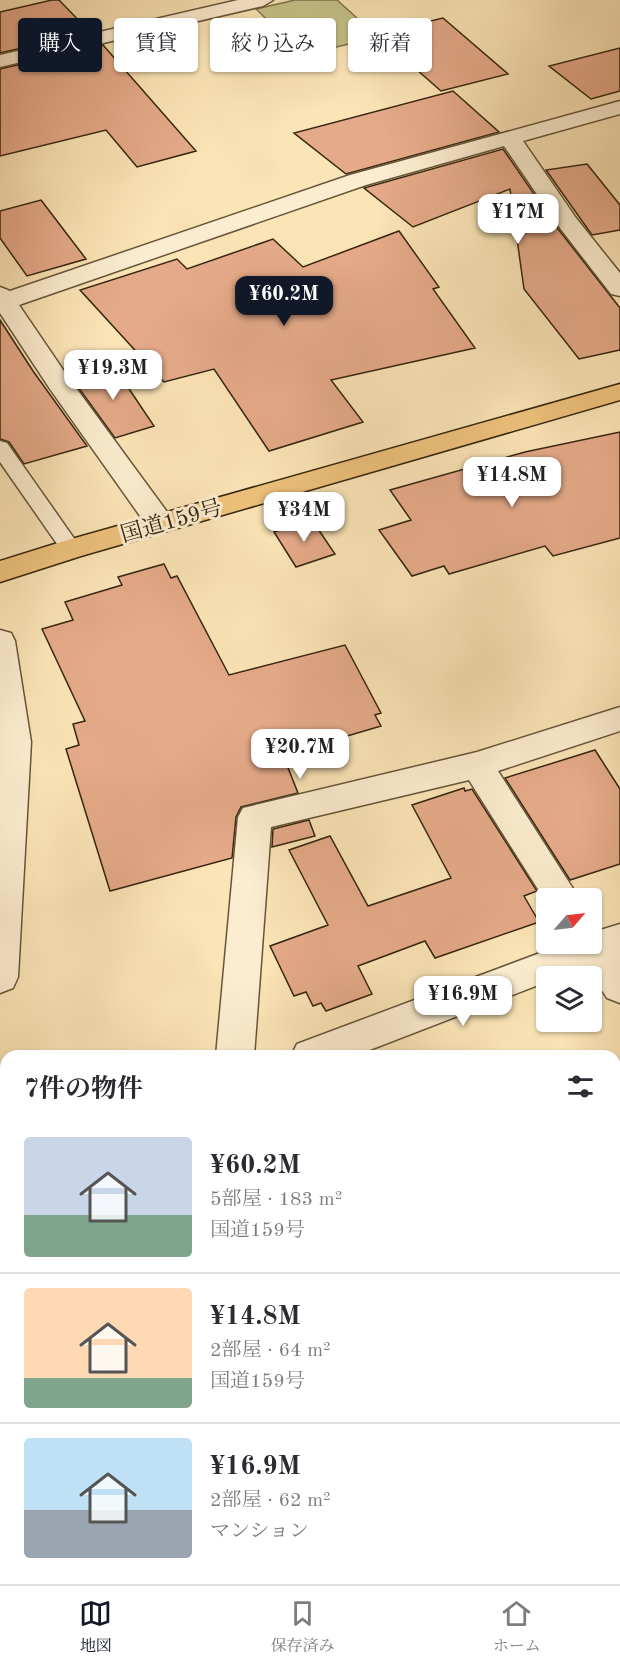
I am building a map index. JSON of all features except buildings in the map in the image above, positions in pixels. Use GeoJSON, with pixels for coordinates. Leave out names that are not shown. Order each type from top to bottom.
{"type":"FeatureCollection","features":[{"type":"Feature","properties":{"kind":"highway","name":"国道159号"},"geometry":{"type":"LineString","coordinates":[[0,572],[160,523],[620,392]]}},
{"type":"Feature","properties":{"kind":"street"},"geometry":{"type":"LineString","coordinates":[[171,0],[187,18],[263,0]]}},
{"type":"Feature","properties":{"kind":"street"},"geometry":{"type":"LineString","coordinates":[[0,61],[114,35]]}},
{"type":"Feature","properties":{"kind":"street"},"geometry":{"type":"LineString","coordinates":[[160,523],[59,383],[2,299],[358,180],[620,107]]}},
{"type":"Feature","properties":{"kind":"street"},"geometry":{"type":"LineString","coordinates":[[510,138],[568,223],[620,290]]}},
{"type":"Feature","properties":{"kind":"street"},"geometry":{"type":"LineString","coordinates":[[0,641],[15,742],[0,977]]}},
{"type":"Feature","properties":{"kind":"street"},"geometry":{"type":"LineString","coordinates":[[236,1050],[255,817],[477,765],[620,719]]}},
{"type":"Feature","properties":{"kind":"street"},"geometry":{"type":"LineString","coordinates":[[477,765],[556,888]]}},
{"type":"Feature","properties":{"kind":"street"},"geometry":{"type":"LineString","coordinates":[[602,945],[620,987]]}},
{"type":"Feature","properties":{"kind":"street"},"geometry":{"type":"LineString","coordinates":[[325,1050],[573,954]]}},
{"type":"Feature","properties":{"kind":"lane"},"geometry":{"type":"LineString","coordinates":[[0,447],[71,549]]}},
{"type":"Feature","properties":{"kind":"shaded area"},"geometry":{"type":"Polygon","coordinates":[[[295,0],[337,0],[357,18],[348,18],[348,44],[336,47],[336,18],[265,18],[256,9],[295,0]]]}}]}
